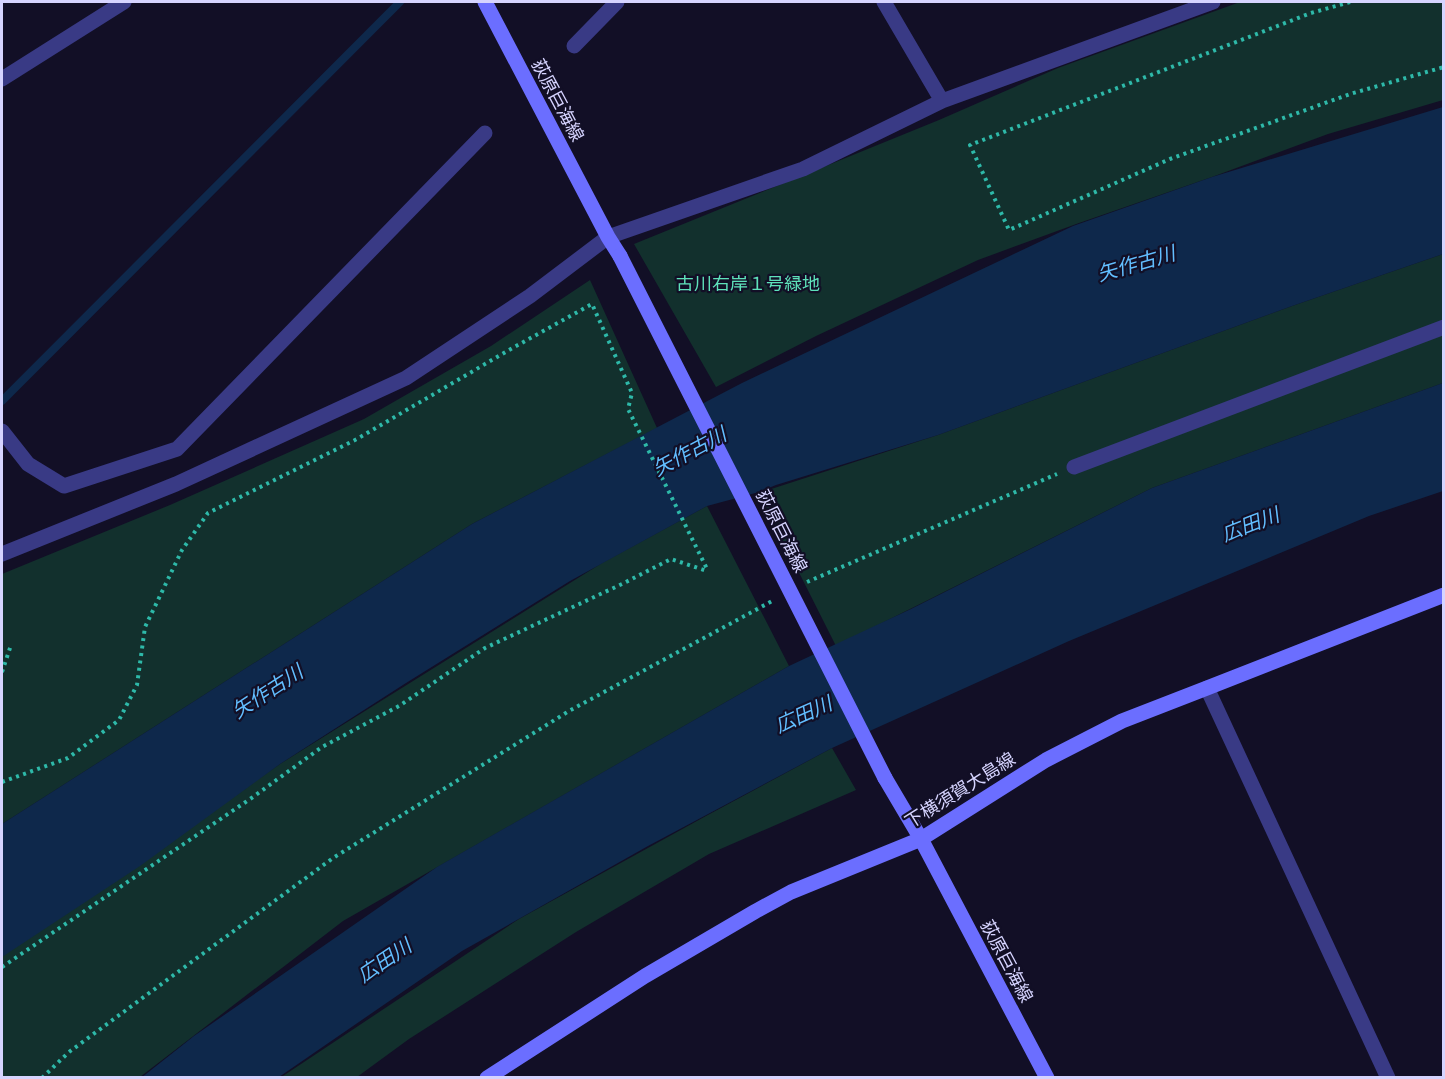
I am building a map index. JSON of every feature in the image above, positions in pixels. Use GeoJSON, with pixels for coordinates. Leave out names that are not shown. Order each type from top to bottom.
{"type":"FeatureCollection","features":[{"type":"Feature","properties":{"kind":"main road","name":"荻原巨海線"},"geometry":{"type":"LineString","coordinates":[[485,2],[620,256],[885,778],[921,839],[1047,1077]]}},
{"type":"Feature","properties":{"kind":"main road","name":"下横須賀大島線"},"geometry":{"type":"LineString","coordinates":[[487,1077],[645,976],[756,911],[791,892],[921,839],[1046,760],[1122,721],[1443,596]]}},
{"type":"Feature","properties":{"kind":"street"},"geometry":{"type":"LineString","coordinates":[[2,79],[124,2]]}},
{"type":"Feature","properties":{"kind":"street"},"geometry":{"type":"LineString","coordinates":[[573,46],[617,2]]}},
{"type":"Feature","properties":{"kind":"street"},"geometry":{"type":"LineString","coordinates":[[884,2],[942,100]]}},
{"type":"Feature","properties":{"kind":"street"},"geometry":{"type":"LineString","coordinates":[[2,554],[176,484],[405,378],[530,296],[608,237],[803,169],[942,100],[1213,2]]}},
{"type":"Feature","properties":{"kind":"street"},"geometry":{"type":"LineString","coordinates":[[2,431],[28,464],[64,486],[177,449],[485,133]]}},
{"type":"Feature","properties":{"kind":"street"},"geometry":{"type":"LineString","coordinates":[[1074,467],[1443,327]]}},
{"type":"Feature","properties":{"kind":"street"},"geometry":{"type":"LineString","coordinates":[[1207,688],[1388,1077]]}},
{"type":"Feature","properties":{"kind":"path"},"geometry":{"type":"LineString","coordinates":[[1350,2],[1311,13],[970,145],[1009,230],[1170,159],[1350,94],[1443,67]]}},
{"type":"Feature","properties":{"kind":"path"},"geometry":{"type":"LineString","coordinates":[[2,782],[68,758],[119,720],[137,685],[145,627],[182,550],[208,513],[357,439],[592,304],[632,393],[628,409],[708,571],[671,559],[485,648],[399,706],[322,747],[253,797],[2,967]]}},
{"type":"Feature","properties":{"kind":"path"},"geometry":{"type":"LineString","coordinates":[[799,586],[1074,467]]}},
{"type":"Feature","properties":{"kind":"path"},"geometry":{"type":"LineString","coordinates":[[42,1077],[69,1052],[333,858],[569,711],[778,598]]}},
{"type":"Feature","properties":{"kind":"path"},"geometry":{"type":"LineString","coordinates":[[2,672],[11,645]]}},
{"type":"Feature","properties":{"kind":"green space","name":"古川右岸１号緑地"},"geometry":{"type":"Polygon","coordinates":[[[1240,2],[1443,2],[1443,100],[1328,134],[978,260],[816,336],[716,387],[634,244],[939,120],[1058,68],[1240,2]]]}},
{"type":"Feature","properties":{"kind":"green space"},"geometry":{"type":"Polygon","coordinates":[[[1443,254],[1443,383],[1152,488],[836,646],[759,493],[938,435],[1292,306],[1443,254]]]}},
{"type":"Feature","properties":{"kind":"green space"},"geometry":{"type":"Polygon","coordinates":[[[590,280],[657,428],[472,524],[2,824],[2,574],[170,505],[364,419],[491,346],[590,280]]]}},
{"type":"Feature","properties":{"kind":"green space"},"geometry":{"type":"Polygon","coordinates":[[[707,506],[789,666],[343,921],[140,1077],[2,1077],[2,956],[280,764],[602,563],[707,506]]]}},
{"type":"Feature","properties":{"kind":"green space"},"geometry":{"type":"Polygon","coordinates":[[[832,748],[856,790],[709,854],[576,932],[409,1039],[357,1077],[280,1078],[519,919],[832,748]]]}},
{"type":"Feature","properties":{"kind":"water","name":"矢作古川"},"geometry":{"type":"Polygon","coordinates":[[[1443,107],[1443,254],[1292,306],[938,435],[759,492],[707,506],[570,581],[406,683],[280,764],[140,866],[2,957],[2,824],[472,524],[742,383],[1073,226],[1212,177],[1443,107]]]}},
{"type":"Feature","properties":{"kind":"water","name":"広田川"},"geometry":{"type":"Polygon","coordinates":[[[1443,383],[1443,491],[1369,516],[1069,641],[832,748],[648,846],[462,951],[279,1077],[141,1078],[194,1036],[437,867],[789,666],[911,609],[1152,488],[1443,383]]]}},
{"type":"Feature","properties":{"kind":"waterway"},"geometry":{"type":"LineString","coordinates":[[2,401],[400,2]]}}]}
